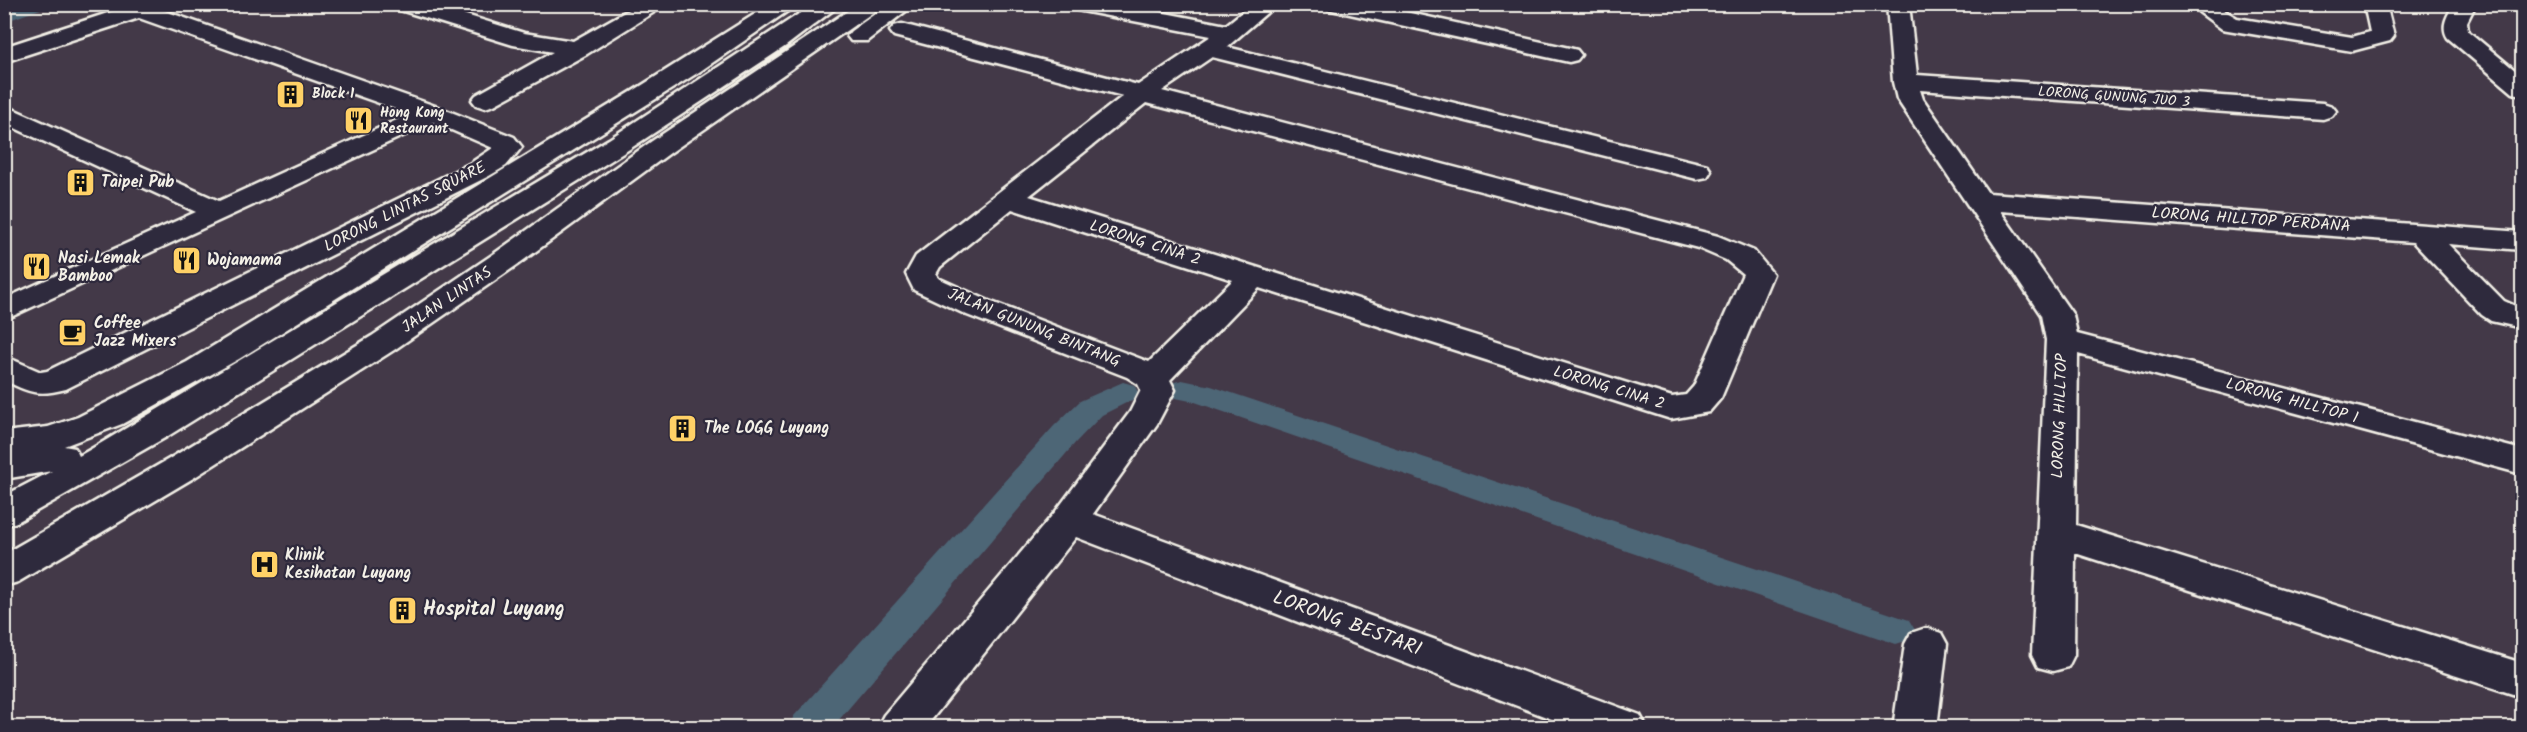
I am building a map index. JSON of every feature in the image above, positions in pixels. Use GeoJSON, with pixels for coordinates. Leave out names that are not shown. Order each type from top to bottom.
{"type":"FeatureCollection","features":[{"type":"Feature","properties":{"kind":"main road"},"geometry":{"type":"LineString","coordinates":[[4,34],[93,4]]}},
{"type":"Feature","properties":{"kind":"main road"},"geometry":{"type":"LineString","coordinates":[[405,4],[521,39],[579,49]]}},
{"type":"Feature","properties":{"kind":"main road"},"geometry":{"type":"LineString","coordinates":[[485,100],[656,4]]}},
{"type":"Feature","properties":{"kind":"main road"},"geometry":{"type":"LineString","coordinates":[[4,444],[39,441],[99,422],[220,358],[425,230],[479,199],[787,4]]}},
{"type":"Feature","properties":{"kind":"main road"},"geometry":{"type":"LineString","coordinates":[[4,513],[81,472],[197,403],[631,137],[830,4]]}},
{"type":"Feature","properties":{"kind":"main road","name":"JALAN LINTAS"},"geometry":{"type":"LineString","coordinates":[[4,572],[182,468],[363,355],[506,259],[661,147],[874,4]]}},
{"type":"Feature","properties":{"kind":"main road"},"geometry":{"type":"LineString","coordinates":[[506,259],[578,228],[770,100],[904,4]]}},
{"type":"Feature","properties":{"kind":"main road"},"geometry":{"type":"LineString","coordinates":[[1082,4],[1231,33]]}},
{"type":"Feature","properties":{"kind":"main road","name":"JALAN GUNUNG BINTANG"},"geometry":{"type":"LineString","coordinates":[[1152,378],[1139,370],[978,308],[925,284],[921,274],[927,262],[1143,93],[1231,33],[1266,4]]}},
{"type":"Feature","properties":{"kind":"main road"},"geometry":{"type":"LineString","coordinates":[[1336,4],[1569,55]]}},
{"type":"Feature","properties":{"kind":"main road","name":"LORONG HILLTOP"},"geometry":{"type":"LineString","coordinates":[[1898,4],[1905,82],[1910,99],[2057,315],[2062,340],[2053,655]]}},
{"type":"Feature","properties":{"kind":"main road"},"geometry":{"type":"LineString","coordinates":[[2211,4],[2210,12],[2230,24],[2352,45],[2382,36],[2375,4]]}},
{"type":"Feature","properties":{"kind":"main road"},"geometry":{"type":"LineString","coordinates":[[2465,4],[2456,22],[2456,33],[2523,88]]}},
{"type":"Feature","properties":{"kind":"main road"},"geometry":{"type":"LineString","coordinates":[[4,55],[130,8]]}},
{"type":"Feature","properties":{"kind":"main road","name":"LORONG LINTAS SQUARE"},"geometry":{"type":"LineString","coordinates":[[4,366],[29,382],[54,381],[479,170],[496,160],[509,147],[505,143],[432,113],[130,8]]}},
{"type":"Feature","properties":{"kind":"main road"},"geometry":{"type":"LineString","coordinates":[[902,31],[1143,93]]}},
{"type":"Feature","properties":{"kind":"main road"},"geometry":{"type":"LineString","coordinates":[[1208,49],[1697,171]]}},
{"type":"Feature","properties":{"kind":"main road","name":"LORONG GUNUNG JUO 3"},"geometry":{"type":"LineString","coordinates":[[1905,82],[2323,111]]}},
{"type":"Feature","properties":{"kind":"main road","name":"LORONG CINA 2"},"geometry":{"type":"LineString","coordinates":[[1009,199],[1671,408],[1697,404],[1709,390],[1758,274],[1755,266],[1747,259],[1708,242],[1143,93]]}},
{"type":"Feature","properties":{"kind":"main road"},"geometry":{"type":"LineString","coordinates":[[4,113],[220,212]]}},
{"type":"Feature","properties":{"kind":"main road"},"geometry":{"type":"LineString","coordinates":[[4,311],[432,113]]}},
{"type":"Feature","properties":{"kind":"main road"},"geometry":{"type":"LineString","coordinates":[[279,352],[479,199]]}},
{"type":"Feature","properties":{"kind":"main road","name":"LORONG HILLTOP PERDANA"},"geometry":{"type":"LineString","coordinates":[[1980,201],[2523,241]]}},
{"type":"Feature","properties":{"kind":"main road"},"geometry":{"type":"LineString","coordinates":[[2420,232],[2493,308],[2502,314],[2523,318]]}},
{"type":"Feature","properties":{"kind":"main road"},"geometry":{"type":"LineString","coordinates":[[899,728],[1069,520],[1145,416],[1158,390],[1152,378],[1253,277]]}},
{"type":"Feature","properties":{"kind":"main road","name":"LORONG HILLTOP 1"},"geometry":{"type":"LineString","coordinates":[[2062,340],[2523,462]]}},
{"type":"Feature","properties":{"kind":"main road"},"geometry":{"type":"LineString","coordinates":[[4,467],[41,462],[109,445],[197,403]]}},
{"type":"Feature","properties":{"kind":"main road","name":"LORONG BESTARI"},"geometry":{"type":"LineString","coordinates":[[1069,520],[1625,728]]}},
{"type":"Feature","properties":{"kind":"main road"},"geometry":{"type":"LineString","coordinates":[[2056,533],[2523,680]]}},
{"type":"Feature","properties":{"kind":"main road"},"geometry":{"type":"LineString","coordinates":[[1915,728],[1926,644]]}},
{"type":"Feature","properties":{"kind":"waterway"},"geometry":{"type":"LineString","coordinates":[[4,16],[36,4]]}},
{"type":"Feature","properties":{"kind":"waterway"},"geometry":{"type":"LineString","coordinates":[[1182,390],[1200,393],[1896,630]]}},
{"type":"Feature","properties":{"kind":"waterway"},"geometry":{"type":"LineString","coordinates":[[808,728],[1065,434],[1091,408],[1123,392]]}},
{"type":"Feature","properties":{"kind":"place","name":"Block 1"},"geometry":{"type":"Point","coordinates":[291,94]}},
{"type":"Feature","properties":{"kind":"place","name":"Hong Kong Restaurant"},"geometry":{"type":"Point","coordinates":[359,121]}},
{"type":"Feature","properties":{"kind":"place","name":"Taipei Pub"},"geometry":{"type":"Point","coordinates":[80,182]}},
{"type":"Feature","properties":{"kind":"place","name":"Wojamama"},"geometry":{"type":"Point","coordinates":[186,260]}},
{"type":"Feature","properties":{"kind":"place","name":"Nasi Lemak Bamboo"},"geometry":{"type":"Point","coordinates":[37,267]}},
{"type":"Feature","properties":{"kind":"place","name":"Coffee Jazz Mixers"},"geometry":{"type":"Point","coordinates":[73,332]}},
{"type":"Feature","properties":{"kind":"place","name":"The LOGG Luyang"},"geometry":{"type":"Point","coordinates":[683,428]}},
{"type":"Feature","properties":{"kind":"place","name":"Klinik Kesihatan Luyang"},"geometry":{"type":"Point","coordinates":[264,564]}},
{"type":"Feature","properties":{"kind":"place","name":"Hospital Luyang"},"geometry":{"type":"Point","coordinates":[402,610]}}]}
